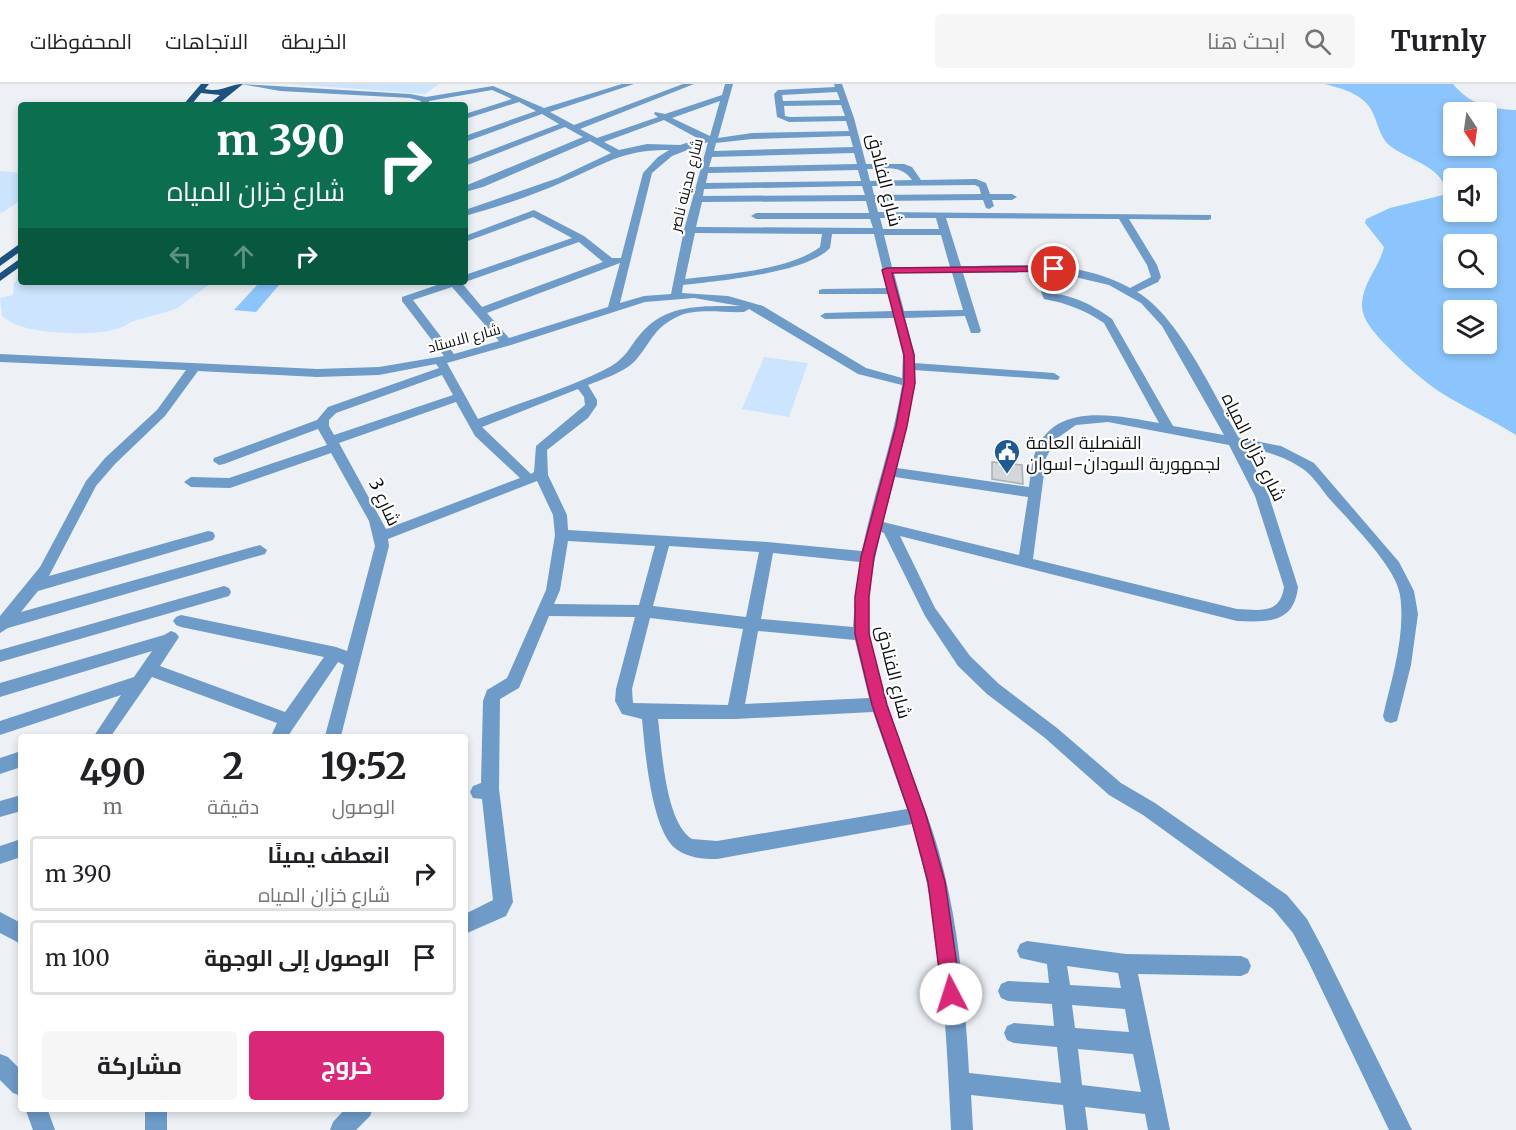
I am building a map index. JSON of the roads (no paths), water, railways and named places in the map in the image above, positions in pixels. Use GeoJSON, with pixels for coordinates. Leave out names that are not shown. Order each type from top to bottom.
{"type":"FeatureCollection","features":[{"type":"Feature","properties":{"kind":"main road"},"geometry":{"type":"LineString","coordinates":[[216,102],[239,84]]}},
{"type":"Feature","properties":{"kind":"main road"},"geometry":{"type":"LineString","coordinates":[[190,102],[201,87],[228,92]]}},
{"type":"Feature","properties":{"kind":"main road"},"geometry":{"type":"LineString","coordinates":[[0,263],[18,248]]}},
{"type":"Feature","properties":{"kind":"main road"},"geometry":{"type":"LineString","coordinates":[[0,278],[18,263]]}},
{"type":"Feature","properties":{"kind":"street"},"geometry":{"type":"LineString","coordinates":[[245,84],[425,102],[493,88],[543,111],[618,153]]}},
{"type":"Feature","properties":{"kind":"street"},"geometry":{"type":"LineString","coordinates":[[468,138],[543,111],[630,84]]}},
{"type":"Feature","properties":{"kind":"street"},"geometry":{"type":"LineString","coordinates":[[468,163],[690,84]]}},
{"type":"Feature","properties":{"kind":"street","name":"شارع مدينه ناصر"},"geometry":{"type":"LineString","coordinates":[[677,289],[711,139],[729,84]]}},
{"type":"Feature","properties":{"kind":"street"},"geometry":{"type":"LineString","coordinates":[[841,92],[783,91],[778,94],[782,118],[851,126]]}},
{"type":"Feature","properties":{"kind":"street"},"geometry":{"type":"LineString","coordinates":[[779,104],[841,92]]}},
{"type":"Feature","properties":{"kind":"street","name":"شارع الفنادق"},"geometry":{"type":"LineString","coordinates":[[841,92],[909,355],[909,383],[902,426],[888,471],[882,527],[868,557],[862,597],[862,634],[879,705],[918,815],[937,882],[947,949],[962,1130]]}},
{"type":"Feature","properties":{"kind":"street"},"geometry":{"type":"LineString","coordinates":[[468,188],[594,139],[726,96]]}},
{"type":"Feature","properties":{"kind":"street"},"geometry":{"type":"LineString","coordinates":[[468,116],[519,99]]}},
{"type":"Feature","properties":{"kind":"street"},"geometry":{"type":"LineString","coordinates":[[637,103],[711,139]]}},
{"type":"Feature","properties":{"kind":"street"},"geometry":{"type":"LineString","coordinates":[[795,120],[799,135]]}},
{"type":"Feature","properties":{"kind":"street"},"geometry":{"type":"LineString","coordinates":[[613,308],[648,173],[660,159],[681,148],[711,139],[799,135],[851,126]]}},
{"type":"Feature","properties":{"kind":"street"},"geometry":{"type":"LineString","coordinates":[[781,135],[785,152]]}},
{"type":"Feature","properties":{"kind":"street"},"geometry":{"type":"LineString","coordinates":[[468,212],[561,180],[618,153],[647,147],[681,148]]}},
{"type":"Feature","properties":{"kind":"street"},"geometry":{"type":"LineString","coordinates":[[708,154],[857,150]]}},
{"type":"Feature","properties":{"kind":"street"},"geometry":{"type":"LineString","coordinates":[[802,151],[817,184]]}},
{"type":"Feature","properties":{"kind":"street"},"geometry":{"type":"LineString","coordinates":[[755,152],[762,185]]}},
{"type":"Feature","properties":{"kind":"street"},"geometry":{"type":"LineString","coordinates":[[704,170],[906,167],[918,182]]}},
{"type":"Feature","properties":{"kind":"street"},"geometry":{"type":"LineString","coordinates":[[468,178],[514,205]]}},
{"type":"Feature","properties":{"kind":"street"},"geometry":{"type":"LineString","coordinates":[[697,199],[756,199],[867,190],[918,182],[978,182],[982,185],[991,214]]}},
{"type":"Feature","properties":{"kind":"street"},"geometry":{"type":"LineString","coordinates":[[934,182],[939,197]]}},
{"type":"Feature","properties":{"kind":"street"},"geometry":{"type":"LineString","coordinates":[[700,186],[817,184],[920,197],[1012,197]]}},
{"type":"Feature","properties":{"kind":"street"},"geometry":{"type":"LineString","coordinates":[[920,197],[925,215]]}},
{"type":"Feature","properties":{"kind":"street"},"geometry":{"type":"LineString","coordinates":[[756,199],[756,231]]}},
{"type":"Feature","properties":{"kind":"street"},"geometry":{"type":"LineString","coordinates":[[524,209],[580,238],[611,262]]}},
{"type":"Feature","properties":{"kind":"street"},"geometry":{"type":"LineString","coordinates":[[468,238],[534,213]]}},
{"type":"Feature","properties":{"kind":"street"},"geometry":{"type":"LineString","coordinates":[[689,230],[826,231],[925,215],[1208,218]]}},
{"type":"Feature","properties":{"kind":"street"},"geometry":{"type":"LineString","coordinates":[[940,215],[975,332]]}},
{"type":"Feature","properties":{"kind":"street"},"geometry":{"type":"LineString","coordinates":[[756,216],[803,216],[946,232]]}},
{"type":"Feature","properties":{"kind":"street"},"geometry":{"type":"LineString","coordinates":[[803,216],[807,231]]}},
{"type":"Feature","properties":{"kind":"street"},"geometry":{"type":"LineString","coordinates":[[1122,216],[1152,265],[1156,277],[1130,292]]}},
{"type":"Feature","properties":{"kind":"street"},"geometry":{"type":"LineString","coordinates":[[677,289],[817,256],[825,248],[826,231]]}},
{"type":"Feature","properties":{"kind":"street"},"geometry":{"type":"LineString","coordinates":[[468,278],[580,238]]}},
{"type":"Feature","properties":{"kind":"street"},"geometry":{"type":"LineString","coordinates":[[480,312],[626,258]]}},
{"type":"Feature","properties":{"kind":"street"},"geometry":{"type":"LineString","coordinates":[[1037,269],[1048,297],[1057,297],[1094,311],[1108,321],[1168,429]]}},
{"type":"Feature","properties":{"kind":"street","name":"شارع خزان المياه"},"geometry":{"type":"LineString","coordinates":[[882,527],[1237,615],[1260,616],[1283,610],[1291,600],[1291,586],[1262,496],[1234,441],[1167,324],[1152,307],[1130,292],[1084,274],[1054,269],[887,270]]}},
{"type":"Feature","properties":{"kind":"street"},"geometry":{"type":"LineString","coordinates":[[446,285],[406,299],[446,363],[459,397],[474,425],[493,448],[535,477],[560,515],[562,535],[553,590],[513,683],[497,692],[490,701],[485,790],[503,902],[499,909],[468,923]]}},
{"type":"Feature","properties":{"kind":"street"},"geometry":{"type":"LineString","coordinates":[[458,285],[507,343]]}},
{"type":"Feature","properties":{"kind":"street","name":"شارع الاستاد"},"geometry":{"type":"LineString","coordinates":[[0,358],[348,373],[389,370],[446,363],[677,289],[759,308],[862,371],[909,383]]}},
{"type":"Feature","properties":{"kind":"street"},"geometry":{"type":"LineString","coordinates":[[823,292],[893,291]]}},
{"type":"Feature","properties":{"kind":"street"},"geometry":{"type":"LineString","coordinates":[[474,425],[581,384],[629,360],[649,331],[675,314],[691,310],[759,308]]}},
{"type":"Feature","properties":{"kind":"street"},"geometry":{"type":"LineString","coordinates":[[825,316],[969,313]]}},
{"type":"Feature","properties":{"kind":"street"},"geometry":{"type":"LineString","coordinates":[[219,461],[322,423],[325,416],[332,410],[446,363]]}},
{"type":"Feature","properties":{"kind":"street"},"geometry":{"type":"LineString","coordinates":[[909,366],[1054,377]]}},
{"type":"Feature","properties":{"kind":"street"},"geometry":{"type":"LineString","coordinates":[[2,625],[50,563],[91,484],[110,461],[165,408],[194,368]]}},
{"type":"Feature","properties":{"kind":"street"},"geometry":{"type":"LineString","coordinates":[[535,477],[541,449],[546,441],[581,417],[590,408],[592,403],[589,395],[581,384]]}},
{"type":"Feature","properties":{"kind":"street"},"geometry":{"type":"LineString","coordinates":[[191,482],[230,483],[459,397]]}},
{"type":"Feature","properties":{"kind":"street"},"geometry":{"type":"LineString","coordinates":[[1024,562],[1040,458],[1051,436],[1073,421],[1108,418],[1276,449],[1294,456],[1309,466],[1360,522],[1394,566],[1407,591],[1410,614],[1403,665],[1391,716]]}},
{"type":"Feature","properties":{"kind":"street","name":"شارع 3"},"geometry":{"type":"LineString","coordinates":[[322,423],[376,521],[381,536],[380,556],[334,734]]}},
{"type":"Feature","properties":{"kind":"street"},"geometry":{"type":"LineString","coordinates":[[888,471],[1035,493]]}},
{"type":"Feature","properties":{"kind":"street"},"geometry":{"type":"LineString","coordinates":[[381,536],[535,477]]}},
{"type":"Feature","properties":{"kind":"street"},"geometry":{"type":"LineString","coordinates":[[882,527],[902,558],[930,612],[964,661],[993,689],[1051,733],[1115,789],[1149,809],[1280,902],[1300,926],[1316,956],[1401,1130]]}},
{"type":"Feature","properties":{"kind":"street"},"geometry":{"type":"LineString","coordinates":[[562,535],[767,547],[868,557]]}},
{"type":"Feature","properties":{"kind":"street"},"geometry":{"type":"LineString","coordinates":[[34,586],[208,536]]}},
{"type":"Feature","properties":{"kind":"street"},"geometry":{"type":"LineString","coordinates":[[663,541],[624,689],[623,701],[628,709],[649,712],[735,712],[879,705]]}},
{"type":"Feature","properties":{"kind":"street"},"geometry":{"type":"LineString","coordinates":[[735,712],[767,547]]}},
{"type":"Feature","properties":{"kind":"street"},"geometry":{"type":"LineString","coordinates":[[2,625],[260,550]]}},
{"type":"Feature","properties":{"kind":"street"},"geometry":{"type":"LineString","coordinates":[[0,656],[224,592]]}},
{"type":"Feature","properties":{"kind":"street"},"geometry":{"type":"LineString","coordinates":[[101,734],[145,675],[195,600]]}},
{"type":"Feature","properties":{"kind":"street"},"geometry":{"type":"LineString","coordinates":[[543,610],[644,611],[862,634]]}},
{"type":"Feature","properties":{"kind":"street"},"geometry":{"type":"LineString","coordinates":[[181,621],[336,653],[353,662]]}},
{"type":"Feature","properties":{"kind":"street"},"geometry":{"type":"LineString","coordinates":[[0,690],[169,640]]}},
{"type":"Feature","properties":{"kind":"street"},"geometry":{"type":"LineString","coordinates":[[280,734],[336,653]]}},
{"type":"Feature","properties":{"kind":"street"},"geometry":{"type":"LineString","coordinates":[[0,728],[145,675],[288,720]]}},
{"type":"Feature","properties":{"kind":"street"},"geometry":{"type":"LineString","coordinates":[[649,712],[665,816],[682,843],[699,850],[717,850],[918,815]]}},
{"type":"Feature","properties":{"kind":"street"},"geometry":{"type":"LineString","coordinates":[[0,766],[18,760]]}},
{"type":"Feature","properties":{"kind":"street"},"geometry":{"type":"LineString","coordinates":[[0,809],[18,804]]}},
{"type":"Feature","properties":{"kind":"street"},"geometry":{"type":"LineString","coordinates":[[0,855],[18,849]]}},
{"type":"Feature","properties":{"kind":"street"},"geometry":{"type":"LineString","coordinates":[[0,922],[18,932]]}},
{"type":"Feature","properties":{"kind":"street"},"geometry":{"type":"LineString","coordinates":[[1027,951],[1126,964],[1241,966]]}},
{"type":"Feature","properties":{"kind":"street"},"geometry":{"type":"LineString","coordinates":[[1056,955],[1077,1130]]}},
{"type":"Feature","properties":{"kind":"street"},"geometry":{"type":"LineString","coordinates":[[1126,964],[1159,1130]]}},
{"type":"Feature","properties":{"kind":"street"},"geometry":{"type":"LineString","coordinates":[[1008,991],[1133,999]]}},
{"type":"Feature","properties":{"kind":"street"},"geometry":{"type":"LineString","coordinates":[[1014,1033],[1142,1044]]}},
{"type":"Feature","properties":{"kind":"street"},"geometry":{"type":"LineString","coordinates":[[0,1065],[18,1082]]}},
{"type":"Feature","properties":{"kind":"street"},"geometry":{"type":"LineString","coordinates":[[959,1083],[1154,1104]]}},
{"type":"Feature","properties":{"kind":"street"},"geometry":{"type":"LineString","coordinates":[[37,1112],[44,1130]]}},
{"type":"Feature","properties":{"kind":"street"},"geometry":{"type":"LineString","coordinates":[[156,1112],[156,1130]]}},
{"type":"Feature","properties":{"kind":"street"},"geometry":{"type":"LineString","coordinates":[[340,1130],[358,1112]]}},
{"type":"Feature","properties":{"kind":"water"},"geometry":{"type":"Polygon","coordinates":[[[1325,84],[1453,84],[1466,97],[1477,102],[1443,102],[1443,156],[1497,156],[1497,108],[1516,110],[1516,435],[1448,397],[1413,371],[1376,334],[1366,320],[1362,306],[1365,290],[1384,247],[1365,223],[1366,219],[1390,208],[1443,195],[1443,222],[1497,222],[1497,168],[1443,168],[1443,182],[1430,169],[1389,145],[1369,106],[1351,92],[1325,84]]]}},
{"type":"Feature","properties":{"kind":"water"},"geometry":{"type":"Polygon","coordinates":[[[257,285],[279,285],[256,312],[234,310],[257,285]]]}},
{"type":"Feature","properties":{"kind":"place","name":"القنصلية العامة لجمهورية السودان-اسوان"},"geometry":{"type":"Point","coordinates":[1007,475]}}]}
